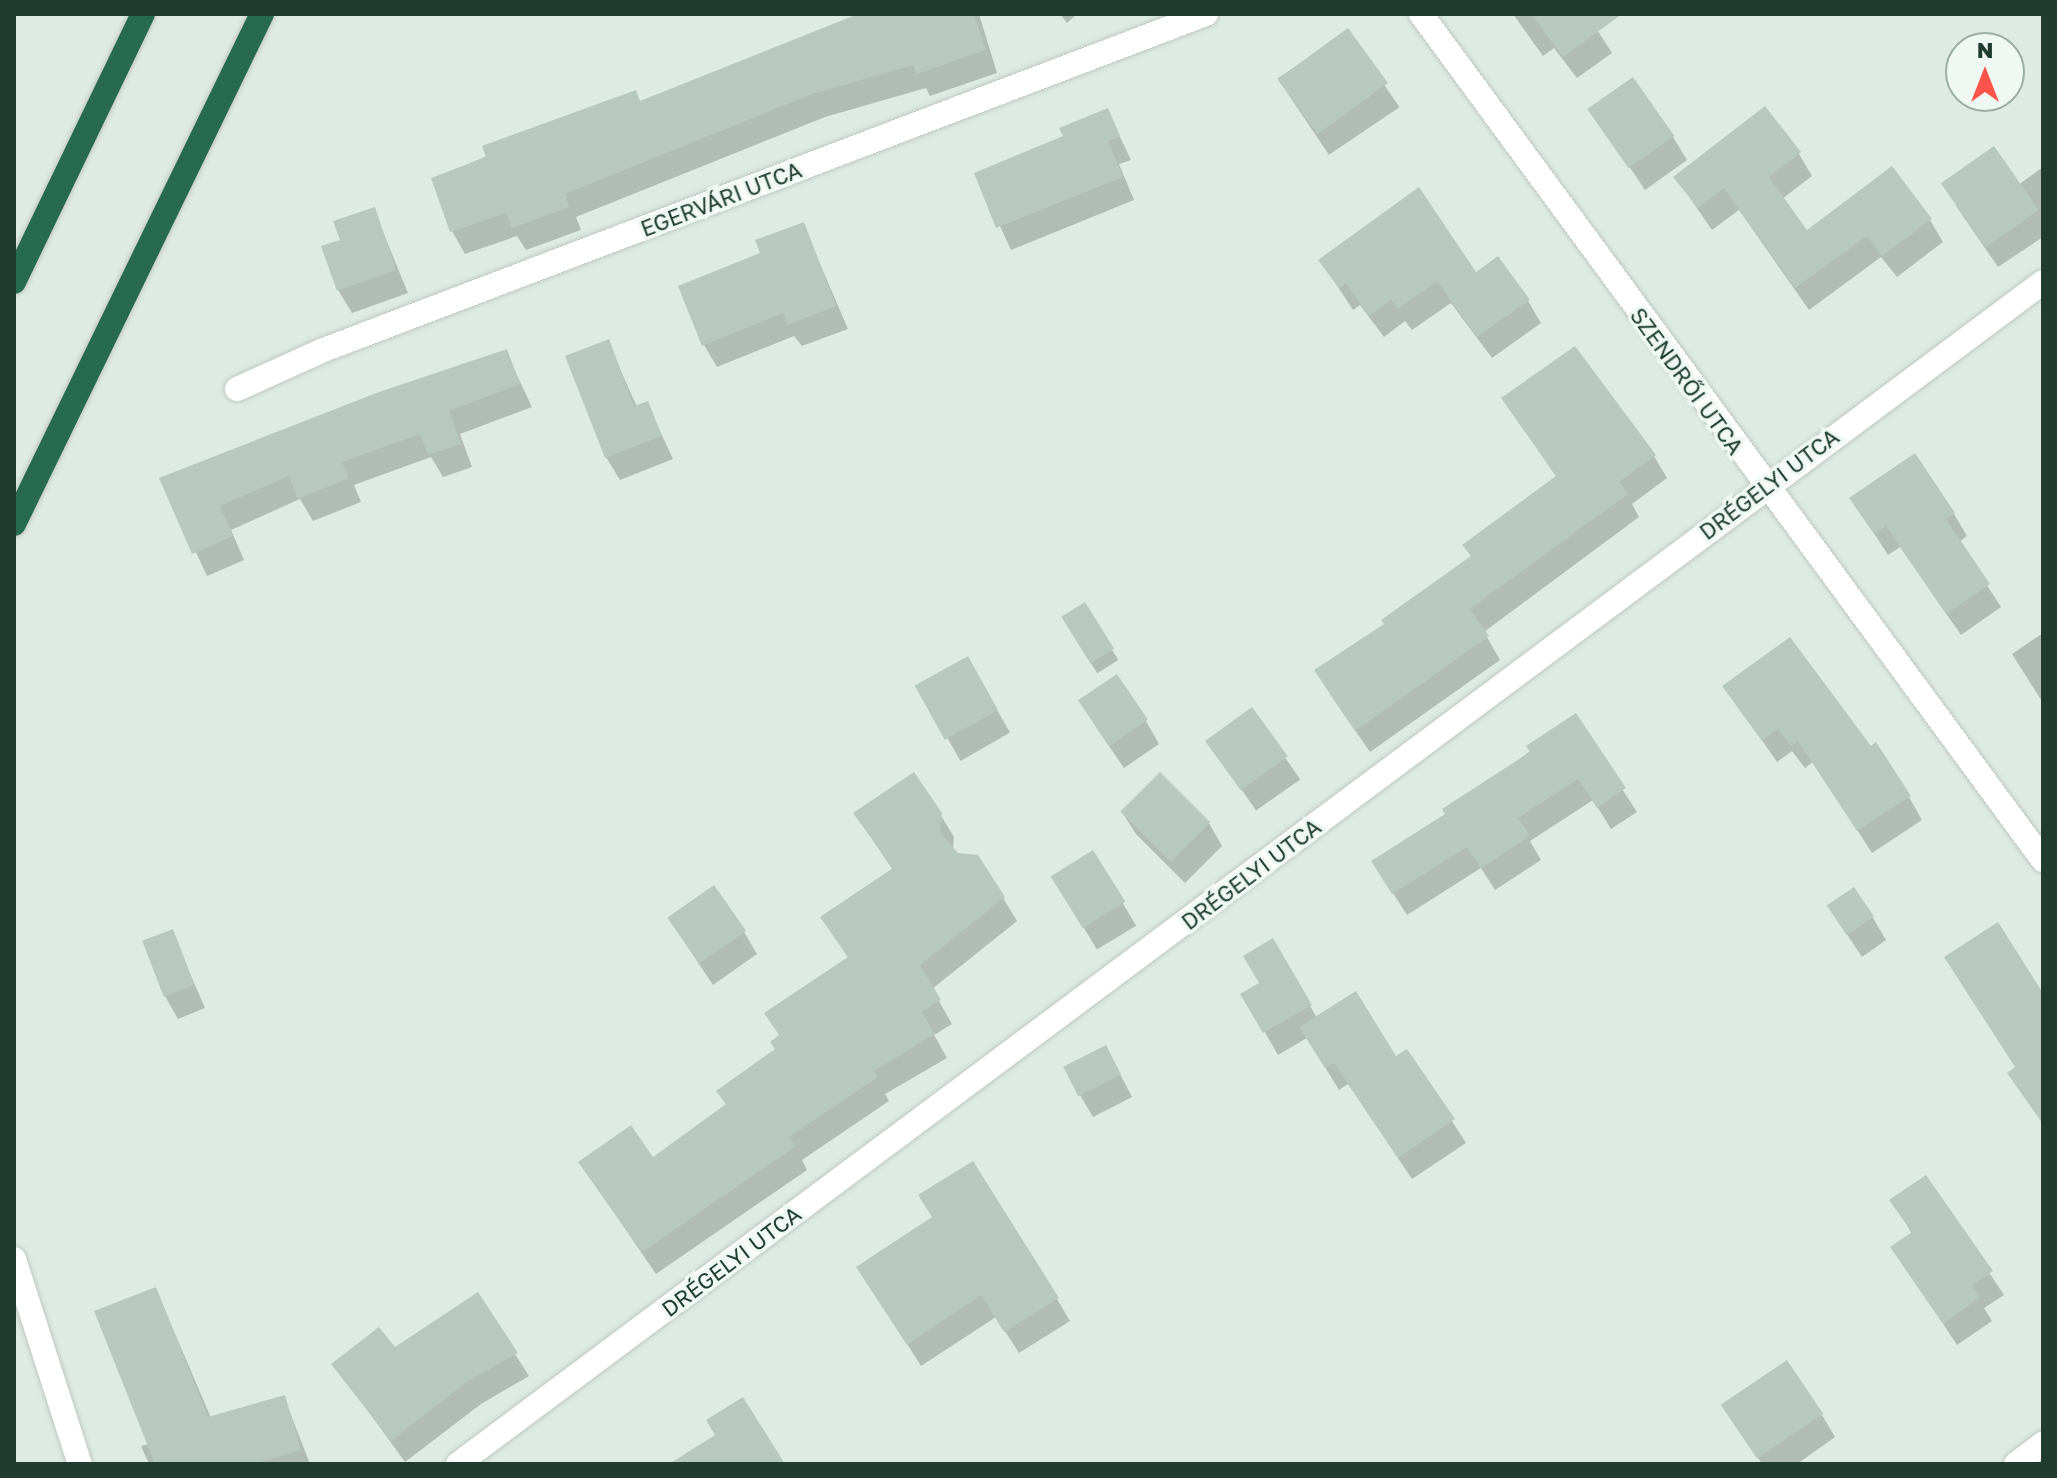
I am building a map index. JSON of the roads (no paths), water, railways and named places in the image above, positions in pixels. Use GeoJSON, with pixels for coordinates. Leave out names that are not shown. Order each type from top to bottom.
{"type":"FeatureCollection","features":[{"type":"Feature","properties":{"kind":"highway"},"geometry":{"type":"LineString","coordinates":[[14,282],[143,14]]}},
{"type":"Feature","properties":{"kind":"highway"},"geometry":{"type":"LineString","coordinates":[[14,524],[262,14]]}},
{"type":"Feature","properties":{"kind":"street","name":"EGERVÁRI UTCA"},"geometry":{"type":"LineString","coordinates":[[237,389],[321,351],[1206,14]]}},
{"type":"Feature","properties":{"kind":"street","name":"SZENDRŐI UTCA"},"geometry":{"type":"LineString","coordinates":[[1421,14],[1764,487],[2043,860]]}},
{"type":"Feature","properties":{"kind":"street","name":"DRÉGELYI UTCA"},"geometry":{"type":"LineString","coordinates":[[458,1464],[1764,487],[2043,282]]}},
{"type":"Feature","properties":{"kind":"street"},"geometry":{"type":"LineString","coordinates":[[14,1259],[80,1464]]}},
{"type":"Feature","properties":{"kind":"street"},"geometry":{"type":"LineString","coordinates":[[2016,1464],[2043,1444]]}}]}
